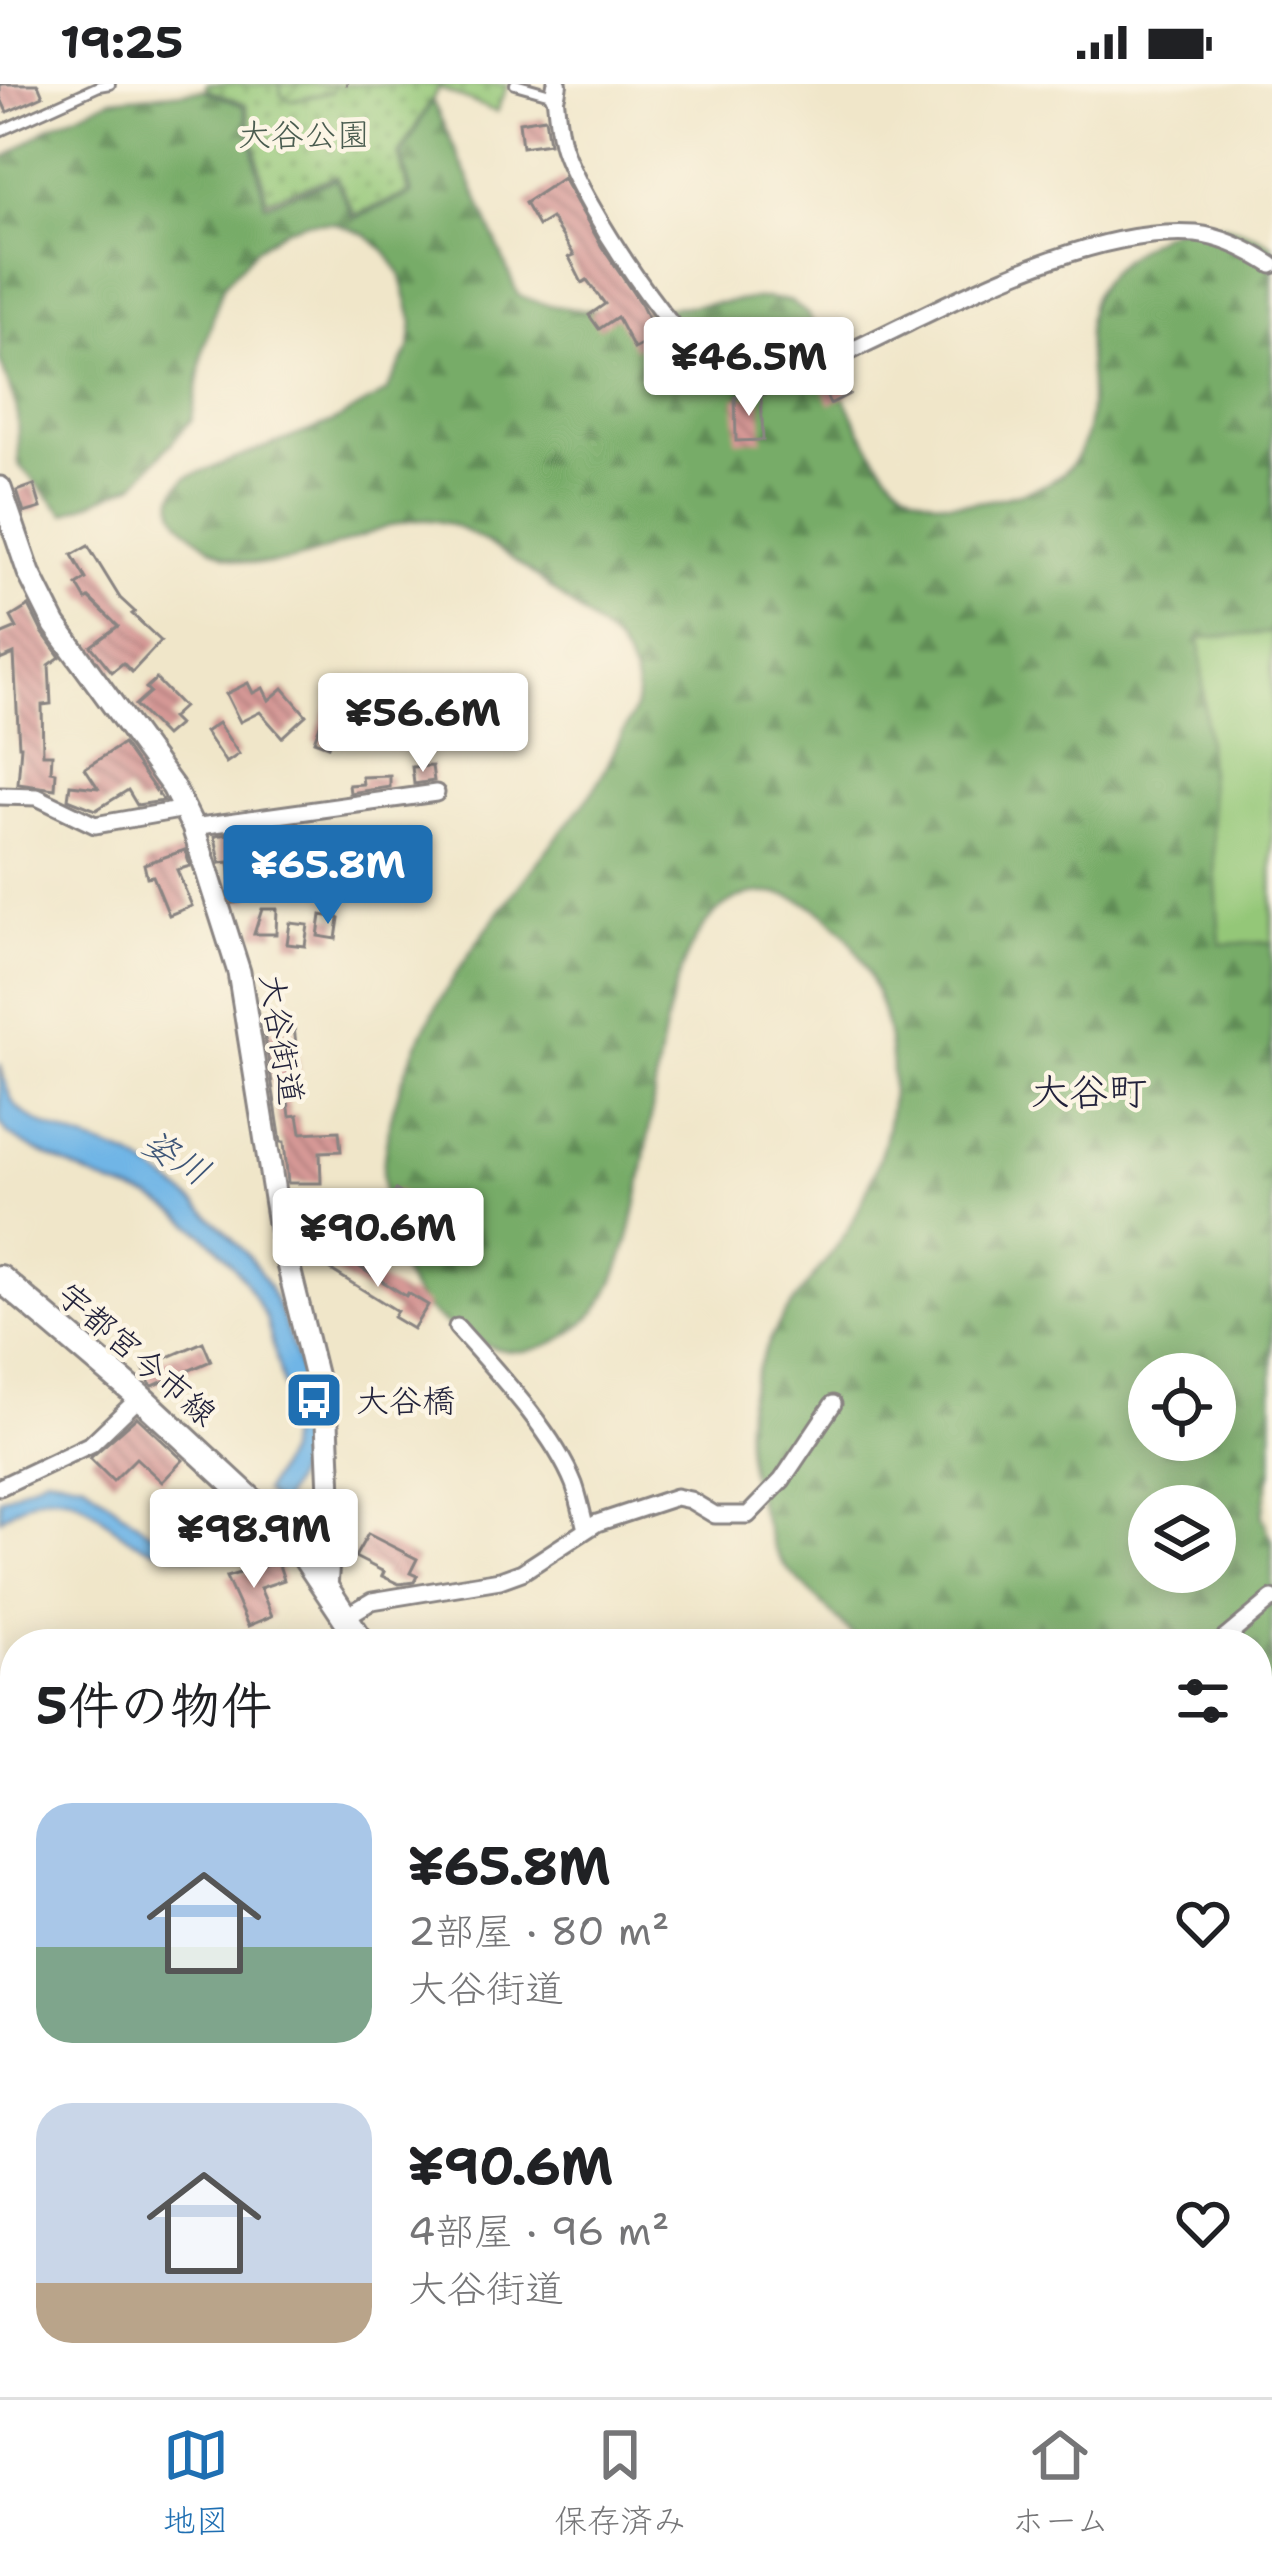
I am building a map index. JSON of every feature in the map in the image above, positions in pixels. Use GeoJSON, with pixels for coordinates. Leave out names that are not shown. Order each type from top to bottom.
{"type":"FeatureCollection","features":[{"type":"Feature","properties":{"kind":"main road","name":"大谷街道"},"geometry":{"type":"LineString","coordinates":[[0,488],[55,625],[173,787],[189,818],[244,995],[281,1236],[327,1422],[331,1518],[326,1588]]}},
{"type":"Feature","properties":{"kind":"main road","name":"宇都宮今市線"},"geometry":{"type":"LineString","coordinates":[[0,1278],[249,1497],[279,1526],[326,1588]]}},
{"type":"Feature","properties":{"kind":"main road"},"geometry":{"type":"LineString","coordinates":[[326,1588],[353,1629]]}},
{"type":"Feature","properties":{"kind":"street"},"geometry":{"type":"LineString","coordinates":[[556,90],[563,147],[578,184],[618,250],[688,343],[736,384],[772,385],[795,379],[985,285],[1067,254],[1137,237],[1198,235],[1226,240],[1270,259]]}},
{"type":"Feature","properties":{"kind":"street"},"geometry":{"type":"LineString","coordinates":[[0,796],[37,797],[95,825],[436,793]]}},
{"type":"Feature","properties":{"kind":"street"},"geometry":{"type":"LineString","coordinates":[[457,1327],[520,1400],[550,1444],[574,1483],[586,1529]]}},
{"type":"Feature","properties":{"kind":"street"},"geometry":{"type":"LineString","coordinates":[[0,1487],[92,1444],[140,1397]]}},
{"type":"Feature","properties":{"kind":"street"},"geometry":{"type":"LineString","coordinates":[[345,1617],[372,1601],[511,1576],[586,1529],[676,1497],[715,1515],[748,1515],[782,1480],[833,1405]]}},
{"type":"Feature","properties":{"kind":"street"},"geometry":{"type":"LineString","coordinates":[[1236,1629],[1272,1599]]}},
{"type":"Feature","properties":{"kind":"lane"},"geometry":{"type":"LineString","coordinates":[[0,131],[110,84]]}},
{"type":"Feature","properties":{"kind":"lane"},"geometry":{"type":"LineString","coordinates":[[515,84],[556,90]]}},
{"type":"Feature","properties":{"kind":"green space","name":"大谷公園"},"geometry":{"type":"Polygon","coordinates":[[[206,84],[508,84],[496,112],[439,88],[398,155],[409,193],[355,215],[336,176],[267,199],[246,105],[206,89],[206,84]]]}},
{"type":"Feature","properties":{"kind":"green space"},"geometry":{"type":"Polygon","coordinates":[[[280,84],[332,84],[332,92],[291,101],[281,95],[280,84]]]}},
{"type":"Feature","properties":{"kind":"green space"},"geometry":{"type":"Polygon","coordinates":[[[204,90],[244,106],[265,204],[336,179],[353,219],[412,194],[401,156],[432,100],[518,295],[545,304],[606,311],[766,298],[790,301],[809,315],[852,414],[882,464],[915,494],[948,503],[1027,491],[1058,478],[1074,462],[1089,417],[1091,307],[1100,285],[1122,261],[1158,236],[1194,224],[1231,227],[1272,245],[1272,1467],[1262,1516],[1272,1541],[1272,1629],[847,1629],[781,1561],[749,1468],[746,1422],[754,1377],[784,1315],[854,1220],[880,1157],[892,1076],[886,1023],[867,970],[834,923],[798,899],[745,896],[714,914],[692,946],[664,1031],[627,1244],[597,1310],[563,1338],[506,1351],[450,1327],[421,1302],[394,1250],[383,1179],[389,1127],[401,1083],[441,998],[467,958],[602,776],[635,708],[636,683],[617,644],[507,555],[459,528],[437,521],[413,521],[292,560],[250,563],[210,547],[180,521],[173,500],[187,477],[333,422],[386,392],[410,347],[413,323],[400,273],[366,235],[334,223],[307,222],[285,229],[256,249],[223,286],[204,347],[192,419],[135,484],[65,514],[19,465],[17,409],[0,360],[0,161],[51,126],[112,99],[204,90]]]}},
{"type":"Feature","properties":{"kind":"green space"},"geometry":{"type":"Polygon","coordinates":[[[1272,633],[1272,942],[1220,944],[1200,638],[1272,633]]]}},
{"type":"Feature","properties":{"kind":"water"},"geometry":{"type":"Polygon","coordinates":[[[0,1063],[19,1109],[47,1126],[119,1152],[150,1169],[209,1216],[260,1272],[288,1332],[309,1412],[305,1450],[280,1507],[264,1492],[286,1453],[290,1412],[266,1318],[244,1279],[216,1245],[180,1215],[8,1134],[0,1122],[0,1063]]]}},
{"type":"Feature","properties":{"kind":"water"},"geometry":{"type":"Polygon","coordinates":[[[46,1476],[84,1482],[149,1532],[211,1541],[236,1536],[257,1522],[268,1531],[248,1550],[206,1557],[141,1544],[70,1497],[35,1499],[0,1519],[0,1499],[46,1476]]]}},
{"type":"Feature","properties":{"kind":"building"},"geometry":{"type":"Polygon","coordinates":[[[0,84],[38,84],[43,96],[7,112],[0,84]]]}},
{"type":"Feature","properties":{"kind":"building"},"geometry":{"type":"Polygon","coordinates":[[[545,118],[549,143],[522,147],[519,122],[545,118]]]}},
{"type":"Feature","properties":{"kind":"building"},"geometry":{"type":"Polygon","coordinates":[[[563,178],[657,337],[634,349],[617,317],[599,329],[589,315],[605,304],[587,280],[582,283],[569,257],[574,255],[551,218],[538,226],[525,203],[563,178]]]}},
{"type":"Feature","properties":{"kind":"building"},"geometry":{"type":"Polygon","coordinates":[[[837,371],[849,394],[830,404],[819,380],[837,371]]]}},
{"type":"Feature","properties":{"kind":"building"},"geometry":{"type":"Polygon","coordinates":[[[735,397],[761,397],[763,440],[736,441],[735,397]]]}},
{"type":"Feature","properties":{"kind":"building"},"geometry":{"type":"Polygon","coordinates":[[[34,485],[41,508],[24,513],[17,491],[34,485]]]}},
{"type":"Feature","properties":{"kind":"building"},"geometry":{"type":"Polygon","coordinates":[[[88,546],[120,598],[135,612],[132,614],[161,641],[132,672],[123,663],[112,672],[91,646],[118,626],[86,600],[77,585],[86,579],[72,555],[88,546]]]}},
{"type":"Feature","properties":{"kind":"building"},"geometry":{"type":"Polygon","coordinates":[[[29,606],[60,657],[49,665],[51,704],[42,705],[43,754],[52,754],[55,789],[18,784],[21,746],[14,654],[0,660],[0,635],[17,628],[11,617],[29,606]]]}},
{"type":"Feature","properties":{"kind":"building"},"geometry":{"type":"Polygon","coordinates":[[[156,679],[183,707],[171,718],[178,725],[165,736],[135,705],[156,679]]]}},
{"type":"Feature","properties":{"kind":"building"},"geometry":{"type":"Polygon","coordinates":[[[248,683],[253,693],[263,688],[269,700],[283,688],[306,715],[282,737],[260,712],[240,722],[226,694],[248,683]]]}},
{"type":"Feature","properties":{"kind":"building"},"geometry":{"type":"Polygon","coordinates":[[[354,689],[406,694],[400,736],[384,733],[385,726],[338,718],[328,746],[314,741],[329,701],[352,710],[354,689]]]}},
{"type":"Feature","properties":{"kind":"building"},"geometry":{"type":"Polygon","coordinates":[[[218,723],[239,754],[226,763],[205,732],[218,723]]]}},
{"type":"Feature","properties":{"kind":"building"},"geometry":{"type":"Polygon","coordinates":[[[123,744],[163,801],[137,805],[128,790],[96,810],[68,799],[70,785],[98,788],[85,768],[123,744]]]}},
{"type":"Feature","properties":{"kind":"building"},"geometry":{"type":"Polygon","coordinates":[[[432,766],[434,781],[414,784],[412,767],[432,766]]]}},
{"type":"Feature","properties":{"kind":"building"},"geometry":{"type":"Polygon","coordinates":[[[390,776],[390,787],[350,793],[349,785],[363,784],[362,777],[390,776]]]}},
{"type":"Feature","properties":{"kind":"building"},"geometry":{"type":"Polygon","coordinates":[[[287,829],[345,848],[332,887],[275,869],[287,829]]]}},
{"type":"Feature","properties":{"kind":"building"},"geometry":{"type":"Polygon","coordinates":[[[250,831],[250,842],[241,843],[250,901],[233,903],[229,862],[220,863],[215,836],[250,831]]]}},
{"type":"Feature","properties":{"kind":"building"},"geometry":{"type":"Polygon","coordinates":[[[185,850],[190,866],[177,870],[192,906],[169,915],[144,864],[185,850]]]}},
{"type":"Feature","properties":{"kind":"building"},"geometry":{"type":"Polygon","coordinates":[[[262,909],[277,909],[276,934],[254,934],[262,909]]]}},
{"type":"Feature","properties":{"kind":"building"},"geometry":{"type":"Polygon","coordinates":[[[321,915],[339,918],[336,939],[318,936],[321,915]]]}},
{"type":"Feature","properties":{"kind":"building"},"geometry":{"type":"Polygon","coordinates":[[[290,923],[308,925],[305,946],[287,944],[290,923]]]}},
{"type":"Feature","properties":{"kind":"building"},"geometry":{"type":"Polygon","coordinates":[[[294,1028],[300,1076],[285,1078],[290,1116],[298,1115],[301,1133],[339,1131],[341,1151],[320,1152],[321,1183],[288,1183],[264,1032],[294,1028]]]}},
{"type":"Feature","properties":{"kind":"building"},"geometry":{"type":"Polygon","coordinates":[[[396,1190],[454,1227],[438,1252],[380,1216],[396,1190]]]}},
{"type":"Feature","properties":{"kind":"building"},"geometry":{"type":"Polygon","coordinates":[[[332,1250],[428,1305],[413,1329],[393,1317],[397,1311],[323,1265],[332,1250]]]}},
{"type":"Feature","properties":{"kind":"building"},"geometry":{"type":"Polygon","coordinates":[[[203,1342],[211,1361],[150,1384],[143,1368],[203,1342]]]}},
{"type":"Feature","properties":{"kind":"building"},"geometry":{"type":"Polygon","coordinates":[[[137,1417],[183,1460],[162,1482],[136,1458],[113,1481],[90,1458],[137,1417]]]}},
{"type":"Feature","properties":{"kind":"building"},"geometry":{"type":"Polygon","coordinates":[[[368,1534],[417,1559],[410,1573],[417,1576],[414,1582],[399,1584],[355,1557],[368,1534]]]}},
{"type":"Feature","properties":{"kind":"building"},"geometry":{"type":"Polygon","coordinates":[[[278,1562],[284,1580],[260,1588],[272,1616],[248,1626],[226,1577],[278,1562]]]}},
{"type":"Feature","properties":{"kind":"place","name":"大谷橋"},"geometry":{"type":"Point","coordinates":[314,1400]}},
{"type":"Feature","properties":{"kind":"district","name":"大谷町"},"geometry":{"type":"Point","coordinates":[1089,1091]}},
{"type":"Feature","properties":{"kind":"water label","name":"姿川"},"geometry":{"type":"Point","coordinates":[176,1157]}}]}
